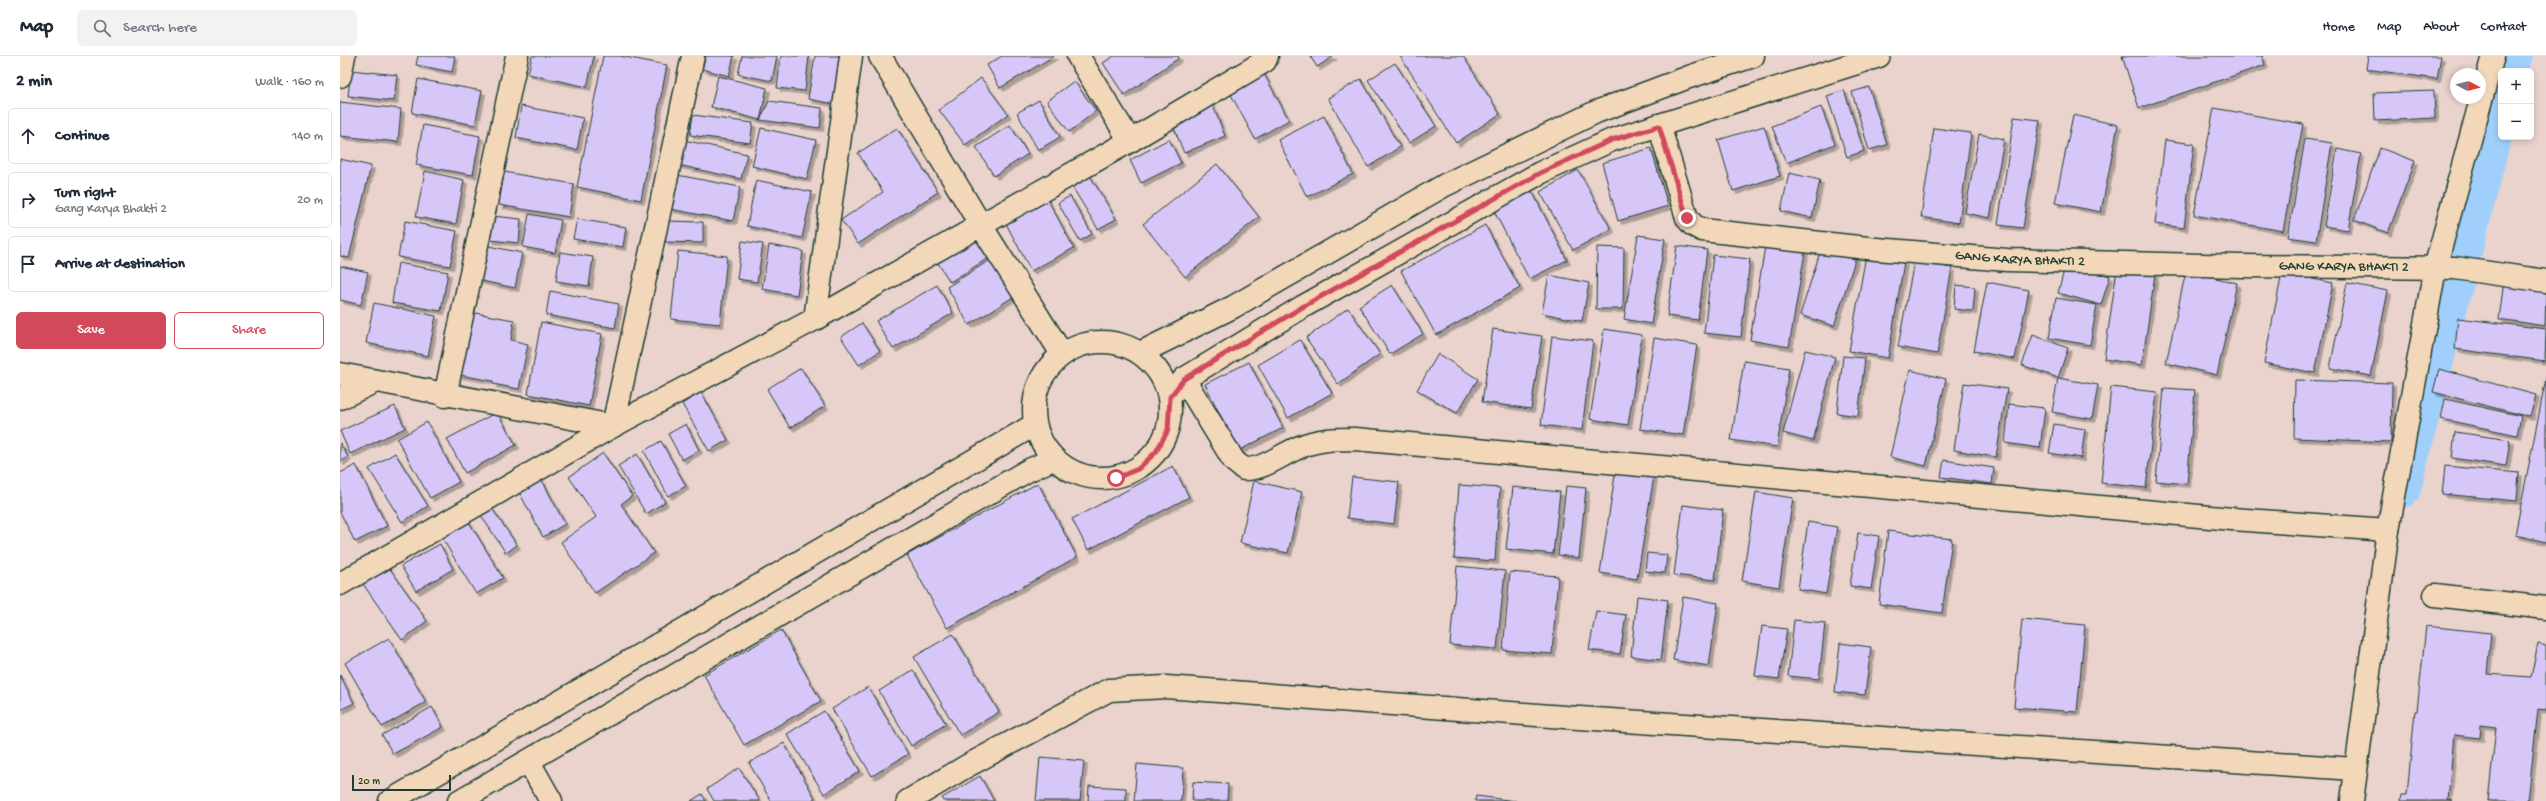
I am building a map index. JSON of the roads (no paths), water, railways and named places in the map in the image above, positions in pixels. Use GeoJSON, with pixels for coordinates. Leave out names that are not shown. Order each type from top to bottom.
{"type":"FeatureCollection","features":[{"type":"Feature","properties":{"kind":"street"},"geometry":{"type":"LineString","coordinates":[[340,76],[344,56]]}},
{"type":"Feature","properties":{"kind":"street"},"geometry":{"type":"LineString","coordinates":[[445,396],[517,56]]}},
{"type":"Feature","properties":{"kind":"street"},"geometry":{"type":"LineString","coordinates":[[613,426],[693,56]]}},
{"type":"Feature","properties":{"kind":"street"},"geometry":{"type":"LineString","coordinates":[[815,319],[851,56]]}},
{"type":"Feature","properties":{"kind":"street"},"geometry":{"type":"LineString","coordinates":[[880,56],[980,224],[1062,354]]}},
{"type":"Feature","properties":{"kind":"street"},"geometry":{"type":"LineString","coordinates":[[1078,56],[1130,141]]}},
{"type":"Feature","properties":{"kind":"street"},"geometry":{"type":"LineString","coordinates":[[340,584],[613,426],[815,319],[980,224],[1130,141],[1265,61],[1267,56]]}},
{"type":"Feature","properties":{"kind":"street"},"geometry":{"type":"LineString","coordinates":[[1142,352],[1233,307],[1444,185],[1596,112],[1689,76],[1754,56]]}},
{"type":"Feature","properties":{"kind":"street"},"geometry":{"type":"LineString","coordinates":[[1170,397],[1184,379],[1304,306],[1540,173],[1612,140],[1880,56]]}},
{"type":"Feature","properties":{"kind":"street"},"geometry":{"type":"LineString","coordinates":[[2352,801],[2355,769],[2388,530],[2493,56]]}},
{"type":"Feature","properties":{"kind":"street","name":"GANG KARYA BHAKTI 2"},"geometry":{"type":"LineString","coordinates":[[1659,126],[1687,218],[1693,225],[1702,230],[1877,249],[2007,260],[2445,268],[2489,272],[2546,281]]}},
{"type":"Feature","properties":{"kind":"street"},"geometry":{"type":"LineString","coordinates":[[1115,341],[1142,352],[1162,375],[1170,397],[1168,430],[1156,452],[1138,469],[1116,478],[1086,477],[1063,468],[1053,459],[1034,426],[1032,404],[1037,384],[1050,363],[1062,354],[1072,346],[1115,341]]}},
{"type":"Feature","properties":{"kind":"street"},"geometry":{"type":"LineString","coordinates":[[340,374],[445,396],[613,426]]}},
{"type":"Feature","properties":{"kind":"street"},"geometry":{"type":"LineString","coordinates":[[1184,379],[1234,461],[1244,469],[1253,470],[1301,446],[1322,440],[1355,439],[2232,519],[2388,530]]}},
{"type":"Feature","properties":{"kind":"street"},"geometry":{"type":"LineString","coordinates":[[340,398],[374,382]]}},
{"type":"Feature","properties":{"kind":"street"},"geometry":{"type":"LineString","coordinates":[[390,801],[1034,426]]}},
{"type":"Feature","properties":{"kind":"street"},"geometry":{"type":"LineString","coordinates":[[459,801],[529,762],[1028,471],[1053,459]]}},
{"type":"Feature","properties":{"kind":"street"},"geometry":{"type":"LineString","coordinates":[[2435,595],[2546,608]]}},
{"type":"Feature","properties":{"kind":"street"},"geometry":{"type":"LineString","coordinates":[[908,801],[966,766],[1109,690],[1134,687],[1166,687],[1580,718],[2355,769]]}},
{"type":"Feature","properties":{"kind":"street"},"geometry":{"type":"LineString","coordinates":[[529,762],[551,801]]}},
{"type":"Feature","properties":{"kind":"waterway"},"geometry":{"type":"LineString","coordinates":[[2512,68],[2515,56]]}},
{"type":"Feature","properties":{"kind":"waterway"},"geometry":{"type":"LineString","coordinates":[[2403,490],[2498,122]]}}]}
